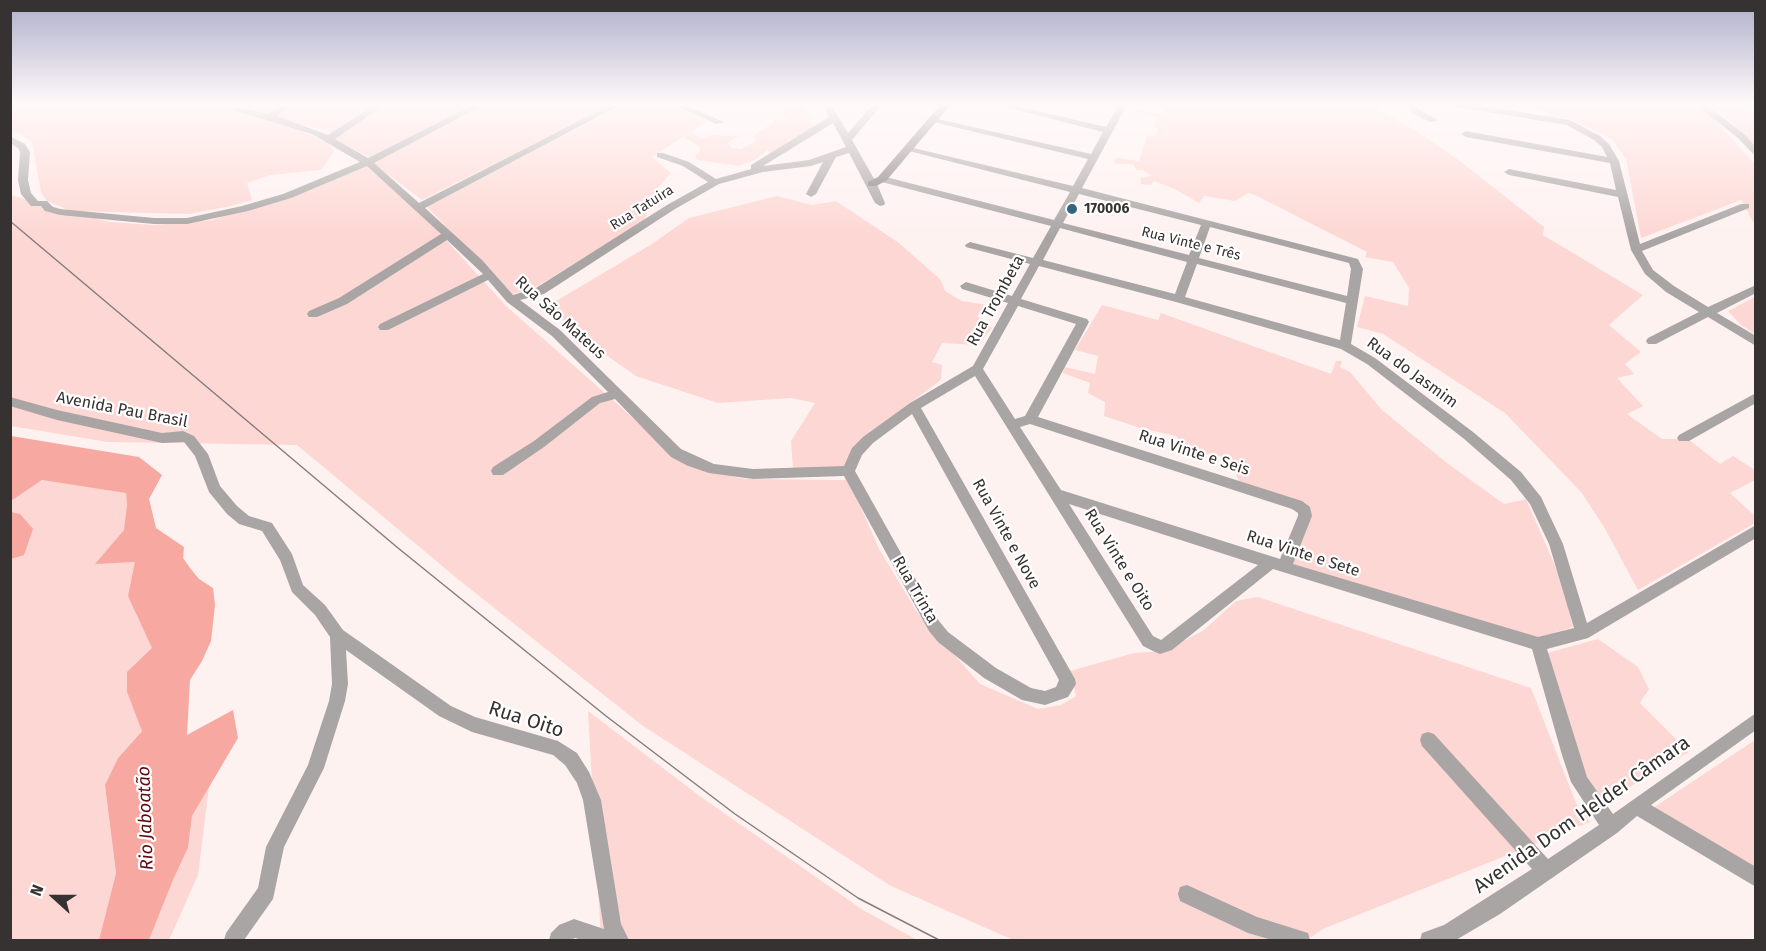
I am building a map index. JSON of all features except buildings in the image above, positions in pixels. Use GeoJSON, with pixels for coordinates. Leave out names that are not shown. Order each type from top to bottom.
{"type":"FeatureCollection","features":[{"type":"Feature","properties":{"kind":"street"},"geometry":{"type":"LineString","coordinates":[[23,147],[25,152],[23,180],[26,194],[35,204],[44,203],[49,209],[60,212],[154,221],[187,221],[257,206],[368,162],[396,147]]}},
{"type":"Feature","properties":{"kind":"street","name":"Rua São Mateus"},"geometry":{"type":"LineString","coordinates":[[345,147],[368,162],[420,207],[490,275],[511,299],[556,333],[676,453],[714,469],[753,474],[848,471]]}},
{"type":"Feature","properties":{"kind":"street"},"geometry":{"type":"LineString","coordinates":[[420,207],[535,147]]}},
{"type":"Feature","properties":{"kind":"street"},"geometry":{"type":"LineString","coordinates":[[747,172],[787,147]]}},
{"type":"Feature","properties":{"kind":"street","name":"Rua Tatuira"},"geometry":{"type":"LineString","coordinates":[[511,299],[540,291],[671,207],[715,182],[747,172],[807,164],[843,147]]}},
{"type":"Feature","properties":{"kind":"street"},"geometry":{"type":"LineString","coordinates":[[851,147],[877,182],[880,203]]}},
{"type":"Feature","properties":{"kind":"street"},"geometry":{"type":"LineString","coordinates":[[1050,147],[1094,158]]}},
{"type":"Feature","properties":{"kind":"street","name":"Rua Trombeta"},"geometry":{"type":"LineString","coordinates":[[848,471],[863,445],[914,406],[977,369],[1100,147]]}},
{"type":"Feature","properties":{"kind":"street"},"geometry":{"type":"LineString","coordinates":[[1539,147],[1614,161]]}},
{"type":"Feature","properties":{"kind":"street"},"geometry":{"type":"LineString","coordinates":[[1607,147],[1614,161],[1624,195],[1636,250],[1649,272],[1706,312],[1755,342]]}},
{"type":"Feature","properties":{"kind":"street"},"geometry":{"type":"LineString","coordinates":[[877,182],[908,148],[1337,254],[1354,261],[1358,269],[1345,346]]}},
{"type":"Feature","properties":{"kind":"street"},"geometry":{"type":"LineString","coordinates":[[812,194],[832,154]]}},
{"type":"Feature","properties":{"kind":"street"},"geometry":{"type":"LineString","coordinates":[[660,155],[686,164],[715,182]]}},
{"type":"Feature","properties":{"kind":"street"},"geometry":{"type":"LineString","coordinates":[[1509,172],[1624,195]]}},
{"type":"Feature","properties":{"kind":"street","name":"Rua Vinte e Três"},"geometry":{"type":"LineString","coordinates":[[877,182],[1057,225],[1353,302]]}},
{"type":"Feature","properties":{"kind":"street"},"geometry":{"type":"LineString","coordinates":[[1636,250],[1745,206]]}},
{"type":"Feature","properties":{"kind":"street"},"geometry":{"type":"LineString","coordinates":[[1179,299],[1207,222]]}},
{"type":"Feature","properties":{"kind":"street"},"geometry":{"type":"LineString","coordinates":[[313,314],[343,301],[448,234]]}},
{"type":"Feature","properties":{"kind":"street","name":"Rua do Jasmim"},"geometry":{"type":"LineString","coordinates":[[970,245],[1179,299],[1345,346],[1392,375],[1516,476],[1536,501],[1556,544],[1583,633]]}},
{"type":"Feature","properties":{"kind":"street"},"geometry":{"type":"LineString","coordinates":[[384,327],[490,275]]}},
{"type":"Feature","properties":{"kind":"street"},"geometry":{"type":"LineString","coordinates":[[966,286],[1083,322],[1030,418],[1013,425]]}},
{"type":"Feature","properties":{"kind":"street"},"geometry":{"type":"LineString","coordinates":[[1652,341],[1755,288]]}},
{"type":"Feature","properties":{"kind":"street","name":"Rua Vinte e Oito"},"geometry":{"type":"LineString","coordinates":[[977,369],[1148,641],[1154,645],[1160,647],[1167,645],[1277,565]]}},
{"type":"Feature","properties":{"kind":"street"},"geometry":{"type":"LineString","coordinates":[[498,471],[539,444],[596,400],[618,394]]}},
{"type":"Feature","properties":{"kind":"street"},"geometry":{"type":"LineString","coordinates":[[1684,438],[1755,397]]}},
{"type":"Feature","properties":{"kind":"street","name":"Avenida Pau Brasil"},"geometry":{"type":"LineString","coordinates":[[10,402],[57,415],[162,438],[183,436],[189,439],[201,454],[214,488],[232,510],[244,520],[267,527],[287,558],[297,588],[320,610],[338,635]]}},
{"type":"Feature","properties":{"kind":"street","name":"Rua Vinte e Nove"},"geometry":{"type":"LineString","coordinates":[[914,406],[1067,679]]}},
{"type":"Feature","properties":{"kind":"street","name":"Rua Vinte e Seis"},"geometry":{"type":"LineString","coordinates":[[1030,418],[1297,505],[1305,512],[1305,516],[1277,565]]}},
{"type":"Feature","properties":{"kind":"street","name":"Rua Trinta"},"geometry":{"type":"LineString","coordinates":[[848,471],[934,626],[943,637],[990,673],[1028,695],[1045,698],[1062,692],[1068,684],[1067,679]]}},
{"type":"Feature","properties":{"kind":"street","name":"Rua Vinte e Sete"},"geometry":{"type":"LineString","coordinates":[[1058,495],[1538,645]]}},
{"type":"Feature","properties":{"kind":"street"},"geometry":{"type":"LineString","coordinates":[[1611,827],[1580,782],[1538,645],[1583,633],[1755,531]]}},
{"type":"Feature","properties":{"kind":"street"},"geometry":{"type":"LineString","coordinates":[[238,939],[266,892],[275,847],[316,768],[338,701],[340,684],[338,635]]}},
{"type":"Feature","properties":{"kind":"street","name":"Rua Oito"},"geometry":{"type":"LineString","coordinates":[[338,635],[445,711],[472,724],[558,749],[571,759],[583,778],[592,800],[612,927],[618,938]]}},
{"type":"Feature","properties":{"kind":"street","name":"Avenida Dom Helder Câmara"},"geometry":{"type":"LineString","coordinates":[[1430,940],[1449,933],[1493,907],[1611,827],[1636,806],[1755,720]]}},
{"type":"Feature","properties":{"kind":"street"},"geometry":{"type":"LineString","coordinates":[[1428,740],[1546,871]]}},
{"type":"Feature","properties":{"kind":"street"},"geometry":{"type":"LineString","coordinates":[[1636,806],[1755,878]]}},
{"type":"Feature","properties":{"kind":"street"},"geometry":{"type":"LineString","coordinates":[[1187,894],[1255,926],[1301,940]]}},
{"type":"Feature","properties":{"kind":"street"},"geometry":{"type":"LineString","coordinates":[[558,940],[574,928],[603,939],[618,938]]}},
{"type":"Feature","properties":{"kind":"shaded area"},"geometry":{"type":"Polygon","coordinates":[[[33,147],[331,147],[334,151],[321,170],[270,175],[247,183],[252,200],[189,214],[71,211],[47,201],[41,192],[33,147]]]}},
{"type":"Feature","properties":{"kind":"shaded area"},"geometry":{"type":"Polygon","coordinates":[[[350,147],[388,147],[369,157],[350,147]]]}},
{"type":"Feature","properties":{"kind":"shaded area"},"geometry":{"type":"Polygon","coordinates":[[[402,147],[527,147],[422,200],[373,163],[402,147]]]}},
{"type":"Feature","properties":{"kind":"shaded area"},"geometry":{"type":"Polygon","coordinates":[[[541,147],[667,147],[652,157],[671,173],[656,190],[644,221],[533,289],[512,294],[427,207],[541,147]]]}},
{"type":"Feature","properties":{"kind":"shaded area"},"geometry":{"type":"Polygon","coordinates":[[[700,147],[788,147],[790,151],[774,157],[768,150],[755,160],[739,166],[697,160],[695,156],[700,151],[700,147]]]}},
{"type":"Feature","properties":{"kind":"shaded area"},"geometry":{"type":"Polygon","coordinates":[[[1143,147],[1440,147],[1544,227],[1543,235],[1643,295],[1609,325],[1641,352],[1625,364],[1634,374],[1617,378],[1643,406],[1627,414],[1662,439],[1688,439],[1720,464],[1733,456],[1755,470],[1755,480],[1730,493],[1755,516],[1755,523],[1638,590],[1604,527],[1581,492],[1505,413],[1383,334],[1357,327],[1365,296],[1408,306],[1409,288],[1393,262],[1365,257],[1367,252],[1255,195],[1248,193],[1235,201],[1204,196],[1199,203],[1175,189],[1154,181],[1151,185],[1141,184],[1140,178],[1152,176],[1143,170],[1137,170],[1134,165],[1115,163],[1113,160],[1118,158],[1139,161],[1143,147]]]}},
{"type":"Feature","properties":{"kind":"shaded area"},"geometry":{"type":"Polygon","coordinates":[[[1618,147],[1740,147],[1755,164],[1755,225],[1741,200],[1641,238],[1626,159],[1618,147]]]}},
{"type":"Feature","properties":{"kind":"shaded area"},"geometry":{"type":"Polygon","coordinates":[[[368,162],[407,197],[506,306],[689,467],[745,479],[849,480],[879,549],[917,612],[980,684],[1038,709],[1061,705],[1076,696],[1070,671],[1134,653],[1165,651],[1204,630],[1236,601],[1258,597],[1531,688],[1576,803],[1590,822],[1323,929],[1307,940],[1013,940],[891,886],[643,726],[459,580],[297,445],[108,442],[11,426],[10,195],[110,222],[154,225],[212,220],[297,192],[368,162]]]}},
{"type":"Feature","properties":{"kind":"shaded area"},"geometry":{"type":"Polygon","coordinates":[[[777,196],[812,205],[836,201],[899,243],[941,280],[945,291],[962,301],[987,305],[977,316],[992,328],[978,345],[942,343],[932,362],[942,365],[941,380],[872,431],[846,469],[793,469],[791,441],[815,403],[791,398],[718,403],[636,376],[569,329],[553,303],[652,244],[689,218],[777,196]]]}},
{"type":"Feature","properties":{"kind":"shaded area"},"geometry":{"type":"Polygon","coordinates":[[[1755,297],[1755,334],[1741,325],[1728,311],[1755,297]]]}},
{"type":"Feature","properties":{"kind":"shaded area"},"geometry":{"type":"Polygon","coordinates":[[[1102,305],[1158,320],[1161,313],[1331,374],[1336,361],[1342,361],[1340,367],[1350,372],[1382,410],[1447,463],[1504,504],[1526,499],[1562,582],[1573,627],[1537,638],[1288,564],[1309,516],[1239,481],[1229,458],[1184,450],[1176,436],[1104,416],[1105,402],[1088,393],[1090,383],[1063,373],[1065,367],[1095,374],[1098,356],[1075,350],[1102,305]]]}},
{"type":"Feature","properties":{"kind":"shaded area"},"geometry":{"type":"Polygon","coordinates":[[[42,480],[126,492],[125,530],[96,563],[135,562],[136,614],[153,648],[127,692],[142,730],[118,758],[105,785],[116,873],[99,940],[11,940],[11,559],[24,554],[20,514],[11,512],[11,501],[42,480]]]}},
{"type":"Feature","properties":{"kind":"shaded area"},"geometry":{"type":"Polygon","coordinates":[[[1598,639],[1638,667],[1649,689],[1640,703],[1689,752],[1602,803],[1585,773],[1547,653],[1598,639]]]}},
{"type":"Feature","properties":{"kind":"shaded area"},"geometry":{"type":"Polygon","coordinates":[[[588,711],[701,797],[863,910],[917,940],[601,940],[588,711]]]}},
{"type":"Feature","properties":{"kind":"shaded area"},"geometry":{"type":"Polygon","coordinates":[[[1755,740],[1755,875],[1650,810],[1755,740]]]}},
{"type":"Feature","properties":{"kind":"shaded area"},"geometry":{"type":"Polygon","coordinates":[[[209,787],[198,875],[169,940],[149,940],[188,849],[192,816],[209,787]]]}},
{"type":"Feature","properties":{"kind":"water","name":"Rio Jaboatão"},"geometry":{"type":"Polygon","coordinates":[[[11,436],[139,457],[162,475],[149,499],[156,528],[184,547],[183,558],[190,568],[199,579],[213,588],[215,605],[211,641],[190,680],[187,735],[233,710],[238,738],[192,816],[188,848],[149,940],[99,940],[116,873],[105,785],[118,758],[142,731],[127,692],[127,672],[152,648],[128,596],[135,562],[95,564],[124,530],[126,493],[42,480],[11,501],[11,436]]]}},
{"type":"Feature","properties":{"kind":"water"},"geometry":{"type":"Polygon","coordinates":[[[11,512],[20,514],[33,529],[24,555],[11,559],[11,512]]]}},
{"type":"Feature","properties":{"kind":"tram line"},"geometry":{"type":"LineString","coordinates":[[10,221],[398,548],[606,716],[735,814],[858,898],[939,940]]}},
{"type":"Feature","properties":{"kind":"place","name":"170006"},"geometry":{"type":"Point","coordinates":[1072,209]}}]}
